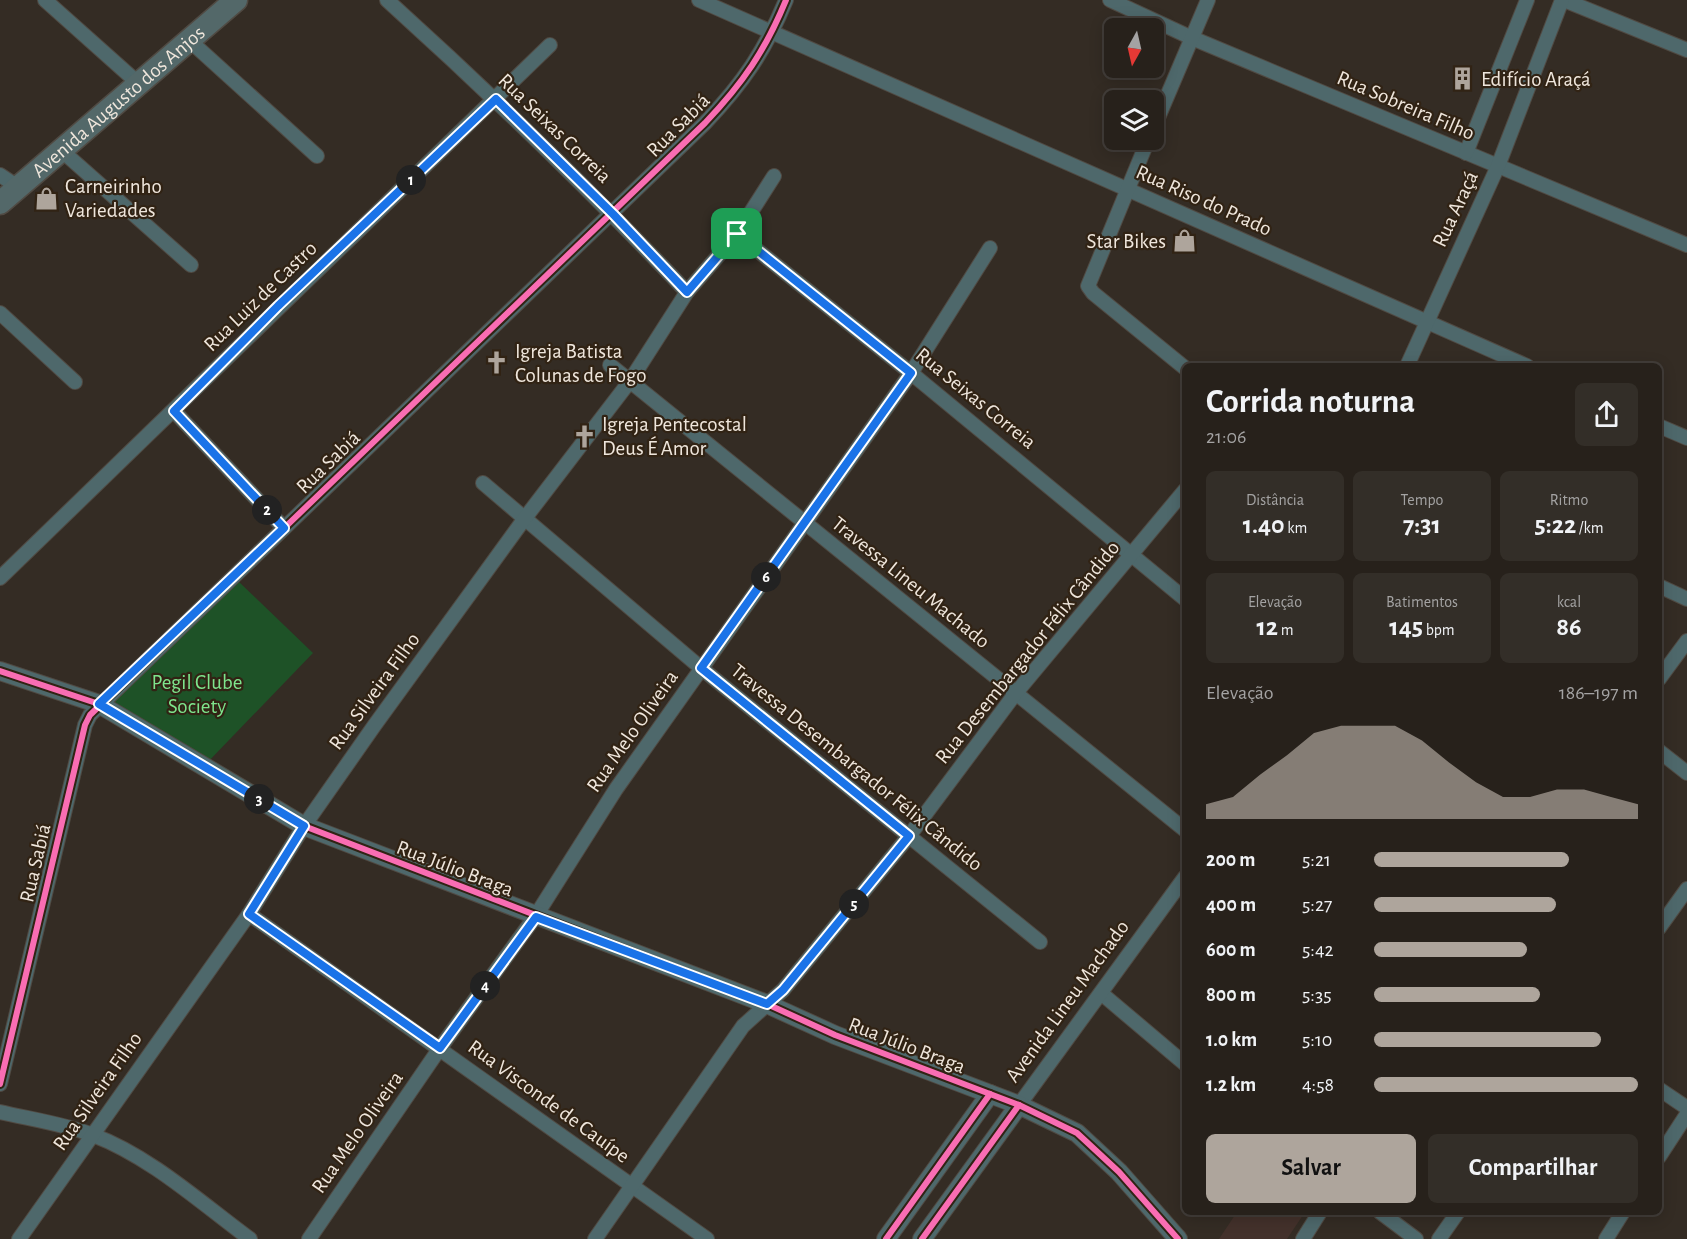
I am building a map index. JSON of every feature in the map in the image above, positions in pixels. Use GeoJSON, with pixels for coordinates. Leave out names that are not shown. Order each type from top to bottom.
{"type":"FeatureCollection","features":[{"type":"Feature","properties":{"kind":"main road","name":"Avenida Augusto dos Anjos"},"geometry":{"type":"LineString","coordinates":[[0,203],[9,181],[61,150],[236,0]]}},
{"type":"Feature","properties":{"kind":"street"},"geometry":{"type":"LineString","coordinates":[[45,0],[138,83]]}},
{"type":"Feature","properties":{"kind":"street","name":"Rua Seixas Correia"},"geometry":{"type":"LineString","coordinates":[[387,0],[496,99],[613,214],[687,292]]}},
{"type":"Feature","properties":{"kind":"street","name":"Rua Riso do Prado"},"geometry":{"type":"LineString","coordinates":[[699,0],[1520,363]]}},
{"type":"Feature","properties":{"kind":"street","name":"Rua Sabiá"},"geometry":{"type":"LineString","coordinates":[[0,1083],[85,724],[99,704],[613,214],[737,89],[773,32],[786,0]]}},
{"type":"Feature","properties":{"kind":"street","name":"Rua Sobreira Filho"},"geometry":{"type":"LineString","coordinates":[[1110,0],[1192,38],[1687,245]]}},
{"type":"Feature","properties":{"kind":"street"},"geometry":{"type":"LineString","coordinates":[[1164,104],[1208,0]]}},
{"type":"Feature","properties":{"kind":"street","name":"Rua Araçá"},"geometry":{"type":"LineString","coordinates":[[1466,153],[1527,0]]}},
{"type":"Feature","properties":{"kind":"street"},"geometry":{"type":"LineString","coordinates":[[1563,0],[1687,50]]}},
{"type":"Feature","properties":{"kind":"street","name":"Rua Araçá"},"geometry":{"type":"LineString","coordinates":[[1408,363],[1498,166],[1563,0]]}},
{"type":"Feature","properties":{"kind":"street"},"geometry":{"type":"LineString","coordinates":[[189,39],[317,156]]}},
{"type":"Feature","properties":{"kind":"street","name":"Rua Luiz de Castro"},"geometry":{"type":"LineString","coordinates":[[0,578],[174,411],[278,306],[550,45]]}},
{"type":"Feature","properties":{"kind":"street"},"geometry":{"type":"LineString","coordinates":[[61,150],[191,265]]}},
{"type":"Feature","properties":{"kind":"street"},"geometry":{"type":"LineString","coordinates":[[1144,150],[1088,286],[1093,294],[1182,366]]}},
{"type":"Feature","properties":{"kind":"street","name":"Rua Silveira Filho"},"geometry":{"type":"LineString","coordinates":[[19,1239],[249,914],[304,826],[525,518],[630,381],[687,292],[737,234],[774,176]]}},
{"type":"Feature","properties":{"kind":"street","name":"Rua Seixas Correia"},"geometry":{"type":"LineString","coordinates":[[737,234],[911,373],[1182,596]]}},
{"type":"Feature","properties":{"kind":"street","name":"Rua Melo Oliveira"},"geometry":{"type":"LineString","coordinates":[[309,1239],[440,1048],[536,917],[616,789],[911,373],[990,248]]}},
{"type":"Feature","properties":{"kind":"street"},"geometry":{"type":"LineString","coordinates":[[0,313],[75,382]]}},
{"type":"Feature","properties":{"kind":"street","name":"Travessa Lineu Machado"},"geometry":{"type":"LineString","coordinates":[[610,365],[1182,828]]}},
{"type":"Feature","properties":{"kind":"street"},"geometry":{"type":"LineString","coordinates":[[174,411],[284,528]]}},
{"type":"Feature","properties":{"kind":"street"},"geometry":{"type":"LineString","coordinates":[[1662,427],[1687,438]]}},
{"type":"Feature","properties":{"kind":"street","name":"Travessa Desembargador Félix Cândido"},"geometry":{"type":"LineString","coordinates":[[483,483],[701,668],[1040,942]]}},
{"type":"Feature","properties":{"kind":"street","name":"Rua Desembargador Félix Cândido"},"geometry":{"type":"LineString","coordinates":[[595,1239],[743,1026],[783,990],[909,836],[1015,694],[1182,494]]}},
{"type":"Feature","properties":{"kind":"street"},"geometry":{"type":"LineString","coordinates":[[1662,587],[1687,598]]}},
{"type":"Feature","properties":{"kind":"street"},"geometry":{"type":"LineString","coordinates":[[1662,675],[1687,641]]}},
{"type":"Feature","properties":{"kind":"street","name":"Rua Júlio Braga"},"geometry":{"type":"LineString","coordinates":[[0,670],[99,704],[304,826],[767,1004],[835,1035],[1051,1119],[1089,1142],[1178,1239]]}},
{"type":"Feature","properties":{"kind":"street"},"geometry":{"type":"LineString","coordinates":[[1662,753],[1687,773]]}},
{"type":"Feature","properties":{"kind":"street","name":"Avenida Lineu Machado"},"geometry":{"type":"LineString","coordinates":[[922,1239],[1182,881]]}},
{"type":"Feature","properties":{"kind":"street"},"geometry":{"type":"LineString","coordinates":[[1662,924],[1687,889]]}},
{"type":"Feature","properties":{"kind":"street","name":"Rua Visconde de Cauípe"},"geometry":{"type":"LineString","coordinates":[[249,914],[707,1239]]}},
{"type":"Feature","properties":{"kind":"street"},"geometry":{"type":"LineString","coordinates":[[1101,993],[1182,1061]]}},
{"type":"Feature","properties":{"kind":"street"},"geometry":{"type":"LineString","coordinates":[[1662,1091],[1687,1108]]}},
{"type":"Feature","properties":{"kind":"street","name":"Avenida Lineu Machado"},"geometry":{"type":"LineString","coordinates":[[886,1239],[990,1094]]}},
{"type":"Feature","properties":{"kind":"street"},"geometry":{"type":"LineString","coordinates":[[0,1112],[93,1135],[156,1170],[250,1239]]}},
{"type":"Feature","properties":{"kind":"street"},"geometry":{"type":"LineString","coordinates":[[1662,1152],[1687,1114]]}},
{"type":"Feature","properties":{"kind":"street"},"geometry":{"type":"LineString","coordinates":[[1303,1239],[1318,1215]]}},
{"type":"Feature","properties":{"kind":"street"},"geometry":{"type":"LineString","coordinates":[[1384,1215],[1416,1239]]}},
{"type":"Feature","properties":{"kind":"street"},"geometry":{"type":"LineString","coordinates":[[1439,1239],[1456,1215]]}},
{"type":"Feature","properties":{"kind":"street"},"geometry":{"type":"LineString","coordinates":[[1606,1239],[1621,1215]]}},
{"type":"Feature","properties":{"kind":"shaded area"},"geometry":{"type":"Polygon","coordinates":[[[1235,1215],[1303,1215],[1287,1239],[1219,1239],[1235,1215]]]}},
{"type":"Feature","properties":{"kind":"green space","name":"Pegil Clube Society"},"geometry":{"type":"Polygon","coordinates":[[[237,580],[313,653],[205,765],[105,705],[237,580]]]}},
{"type":"Feature","properties":{"kind":"cycle path"},"geometry":{"type":"LineString","coordinates":[[0,1084],[85,725],[90,715],[705,123],[752,66],[770,35],[786,0]]}},
{"type":"Feature","properties":{"kind":"cycle path"},"geometry":{"type":"LineString","coordinates":[[0,671],[99,704],[304,826],[767,1004],[835,1035],[1019,1105],[1077,1133],[1119,1172],[1178,1239]]}},
{"type":"Feature","properties":{"kind":"cycle path"},"geometry":{"type":"LineString","coordinates":[[886,1239],[990,1094]]}},
{"type":"Feature","properties":{"kind":"cycle path"},"geometry":{"type":"LineString","coordinates":[[922,1239],[1019,1105]]}},
{"type":"Feature","properties":{"kind":"place","name":"Edifício Araçá"},"geometry":{"type":"Point","coordinates":[1463,79]}},
{"type":"Feature","properties":{"kind":"place","name":"Carneirinho Variedades"},"geometry":{"type":"Point","coordinates":[47,198]}},
{"type":"Feature","properties":{"kind":"place","name":"Star Bikes"},"geometry":{"type":"Point","coordinates":[1184,241]}},
{"type":"Feature","properties":{"kind":"place","name":"Igreja Batista Colunas de Fogo"},"geometry":{"type":"Point","coordinates":[497,363]}},
{"type":"Feature","properties":{"kind":"place","name":"Igreja Pentecostal Deus É Amor"},"geometry":{"type":"Point","coordinates":[584,436]}},
{"type":"Feature","properties":{"kind":"route"},"geometry":{"type":"LineString","coordinates":[[496,99],[613,214],[687,292],[737,234],[911,373],[701,668],[909,836],[783,990],[767,1004],[536,917],[440,1048],[249,914],[304,826],[99,704],[284,528],[174,411],[278,306],[496,99]]}}]}
